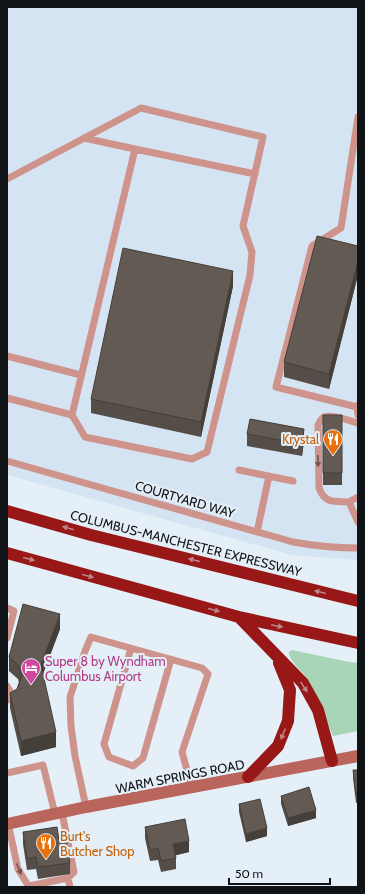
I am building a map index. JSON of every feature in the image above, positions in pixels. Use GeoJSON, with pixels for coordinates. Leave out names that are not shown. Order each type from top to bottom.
{"type":"FeatureCollection","features":[{"type":"Feature","properties":{"kind":"highway","name":"COLUMBUS-MANCHESTER EXPRESSWAY"},"geometry":{"type":"LineString","coordinates":[[7,511],[92,535],[354,600]]}},
{"type":"Feature","properties":{"kind":"highway"},"geometry":{"type":"LineString","coordinates":[[7,553],[239,617],[358,643]]}},
{"type":"Feature","properties":{"kind":"highway"},"geometry":{"type":"LineString","coordinates":[[239,617],[303,683],[318,710],[332,761]]}},
{"type":"Feature","properties":{"kind":"highway"},"geometry":{"type":"LineString","coordinates":[[248,777],[278,746],[288,721],[290,690],[277,656]]}},
{"type":"Feature","properties":{"kind":"main road","name":"WARM SPRINGS ROAD"},"geometry":{"type":"LineString","coordinates":[[7,824],[86,807],[358,756]]}},
{"type":"Feature","properties":{"kind":"lane"},"geometry":{"type":"LineString","coordinates":[[7,179],[141,108],[263,137],[243,226],[252,252],[250,275],[207,452],[192,459],[84,436],[72,415],[135,149]]}},
{"type":"Feature","properties":{"kind":"lane"},"geometry":{"type":"LineString","coordinates":[[358,117],[341,228],[312,246],[276,387],[358,406],[358,415]]}},
{"type":"Feature","properties":{"kind":"lane"},"geometry":{"type":"LineString","coordinates":[[84,138],[255,174]]}},
{"type":"Feature","properties":{"kind":"lane"},"geometry":{"type":"LineString","coordinates":[[7,356],[81,375]]}},
{"type":"Feature","properties":{"kind":"lane"},"geometry":{"type":"LineString","coordinates":[[7,398],[72,415]]}},
{"type":"Feature","properties":{"kind":"lane"},"geometry":{"type":"LineString","coordinates":[[358,423],[326,417],[320,420],[318,425],[319,488],[322,496],[329,501],[349,502],[358,497]]}},
{"type":"Feature","properties":{"kind":"lane","name":"COURTYARD WAY"},"geometry":{"type":"LineString","coordinates":[[7,461],[293,542],[315,546],[358,548]]}},
{"type":"Feature","properties":{"kind":"lane"},"geometry":{"type":"LineString","coordinates":[[239,470],[293,480]]}},
{"type":"Feature","properties":{"kind":"lane"},"geometry":{"type":"LineString","coordinates":[[257,532],[269,476]]}},
{"type":"Feature","properties":{"kind":"lane"},"geometry":{"type":"LineString","coordinates":[[349,502],[358,522]]}},
{"type":"Feature","properties":{"kind":"lane"},"geometry":{"type":"LineString","coordinates":[[7,608],[14,611],[7,638]]}},
{"type":"Feature","properties":{"kind":"lane"},"geometry":{"type":"LineString","coordinates":[[86,807],[75,756],[71,726],[70,696],[91,637],[202,668],[208,674],[182,752],[192,788]]}},
{"type":"Feature","properties":{"kind":"lane"},"geometry":{"type":"LineString","coordinates":[[131,648],[104,744],[109,757],[132,766],[143,758],[171,659]]}},
{"type":"Feature","properties":{"kind":"lane"},"geometry":{"type":"LineString","coordinates":[[7,686],[10,691],[7,700]]}},
{"type":"Feature","properties":{"kind":"lane"},"geometry":{"type":"LineString","coordinates":[[7,773],[43,765],[74,872],[68,878],[29,886],[18,869],[7,824]]}},
{"type":"Feature","properties":{"kind":"lane"},"geometry":{"type":"LineString","coordinates":[[68,878],[70,887]]}},
{"type":"Feature","properties":{"kind":"shaded area"},"geometry":{"type":"Polygon","coordinates":[[[7,7],[358,7],[358,560],[292,555],[7,475],[7,7]]]}},
{"type":"Feature","properties":{"kind":"green space"},"geometry":{"type":"Polygon","coordinates":[[[292,650],[358,663],[358,731],[333,736],[311,685],[291,659],[289,652],[292,650]]]}},
{"type":"Feature","properties":{"kind":"building"},"geometry":{"type":"Polygon","coordinates":[[[317,236],[358,246],[358,261],[329,374],[284,362],[317,236]]]}},
{"type":"Feature","properties":{"kind":"building"},"geometry":{"type":"Polygon","coordinates":[[[123,248],[233,271],[201,422],[91,399],[123,248]]]}},
{"type":"Feature","properties":{"kind":"building","name":"Krystal"},"geometry":{"type":"Polygon","coordinates":[[[323,415],[342,415],[342,473],[323,473],[323,415]]]}},
{"type":"Feature","properties":{"kind":"building"},"geometry":{"type":"Polygon","coordinates":[[[250,419],[304,429],[302,444],[247,434],[250,419]]]}},
{"type":"Feature","properties":{"kind":"building","name":"Super 8 by Wyndham Columbus Airport"},"geometry":{"type":"Polygon","coordinates":[[[23,604],[60,614],[41,665],[56,732],[21,741],[10,693],[17,689],[22,675],[18,665],[9,657],[23,604]]]}},
{"type":"Feature","properties":{"kind":"building"},"geometry":{"type":"Polygon","coordinates":[[[353,770],[358,770],[358,795],[356,795],[353,770]]]}},
{"type":"Feature","properties":{"kind":"building"},"geometry":{"type":"Polygon","coordinates":[[[309,787],[316,810],[288,818],[281,796],[309,787]]]}},
{"type":"Feature","properties":{"kind":"building"},"geometry":{"type":"Polygon","coordinates":[[[260,799],[267,828],[246,834],[239,804],[260,799]]]}},
{"type":"Feature","properties":{"kind":"building"},"geometry":{"type":"Polygon","coordinates":[[[185,819],[189,841],[173,844],[176,858],[161,861],[158,848],[150,850],[145,827],[185,819]]]}},
{"type":"Feature","properties":{"kind":"building","name":"Burt's Butcher Shop"},"geometry":{"type":"Polygon","coordinates":[[[57,827],[59,840],[66,839],[70,863],[38,867],[36,857],[27,859],[23,832],[57,827]]]}},
{"type":"Feature","properties":{"kind":"place","name":"Krystal"},"geometry":{"type":"Point","coordinates":[333,456]}},
{"type":"Feature","properties":{"kind":"place","name":"Super 8 by Wyndham Columbus Airport"},"geometry":{"type":"Point","coordinates":[31,685]}},
{"type":"Feature","properties":{"kind":"place","name":"Burt's Butcher Shop"},"geometry":{"type":"Point","coordinates":[46,860]}}]}
